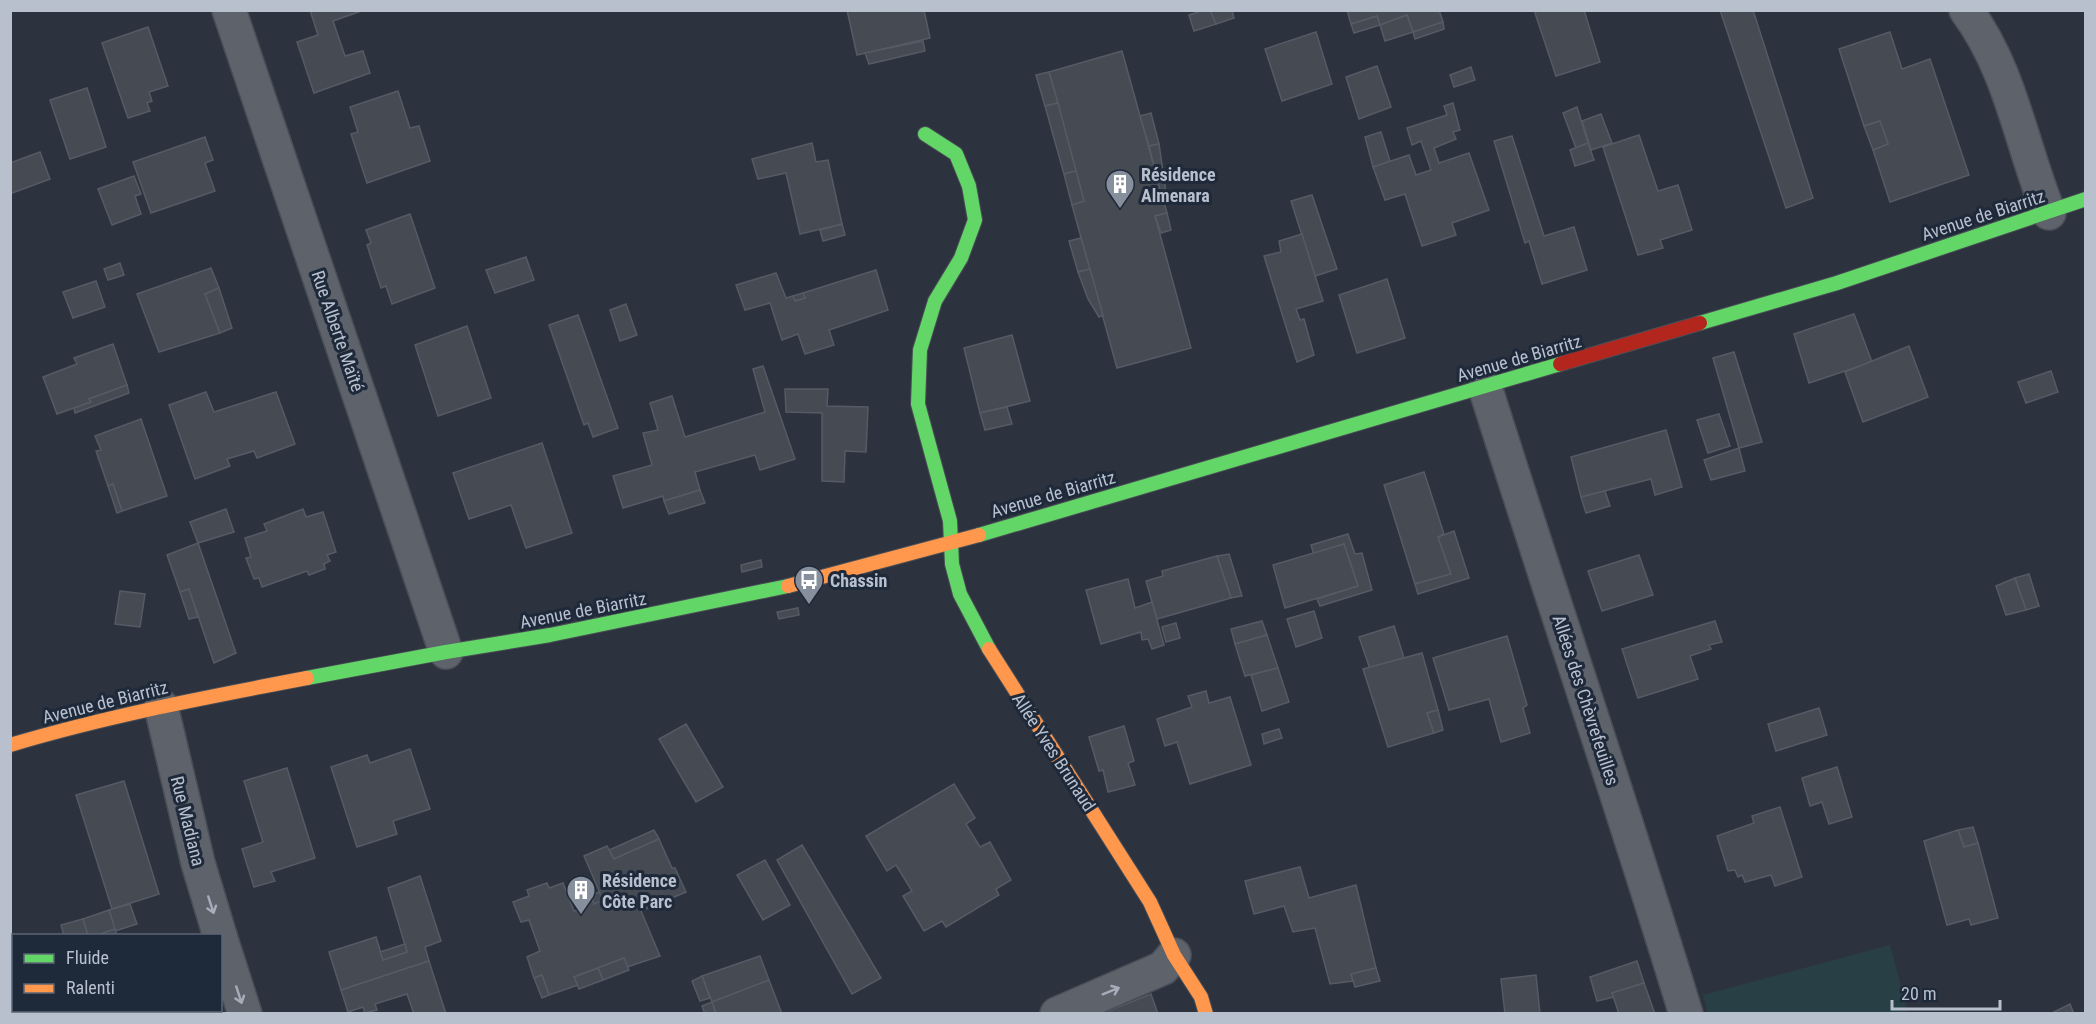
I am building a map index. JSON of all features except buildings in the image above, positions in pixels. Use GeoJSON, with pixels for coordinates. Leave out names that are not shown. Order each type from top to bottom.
{"type":"FeatureCollection","features":[{"type":"Feature","properties":{"kind":"main road","name":"Allée Yves Brunaud"},"geometry":{"type":"LineString","coordinates":[[925,134],[956,154],[969,186],[975,220],[961,258],[935,301],[920,350],[918,404],[950,521],[952,564],[960,594],[983,639],[1150,902],[1174,955],[1201,996],[1206,1014]]}},
{"type":"Feature","properties":{"kind":"main road","name":"Avenue de Biarritz"},"geometry":{"type":"LineString","coordinates":[[10,745],[60,730],[161,706],[446,652],[550,635],[768,591],[951,543],[1838,283],[2085,199]]}},
{"type":"Feature","properties":{"kind":"street","name":"Rue Alberte Maïté"},"geometry":{"type":"LineString","coordinates":[[229,10],[446,652]]}},
{"type":"Feature","properties":{"kind":"street"},"geometry":{"type":"LineString","coordinates":[[1966,10],[1980,29],[2005,81],[2036,181],[2049,213]]}},
{"type":"Feature","properties":{"kind":"street","name":"Allées des Chèvrefeuilles"},"geometry":{"type":"LineString","coordinates":[[1485,387],[1539,558],[1636,848],[1686,1014]]}},
{"type":"Feature","properties":{"kind":"street","name":"Rue Madiana"},"geometry":{"type":"LineString","coordinates":[[161,706],[198,864],[219,934]]}},
{"type":"Feature","properties":{"kind":"street","name":"Rue Madiana"},"geometry":{"type":"LineString","coordinates":[[222,942],[245,1014]]}},
{"type":"Feature","properties":{"kind":"street"},"geometry":{"type":"LineString","coordinates":[[1057,1014],[1163,968],[1174,955]]}},
{"type":"Feature","properties":{"kind":"green space"},"geometry":{"type":"Polygon","coordinates":[[[1890,945],[1908,1013],[1708,1013],[1703,995],[1890,945]]]}},
{"type":"Feature","properties":{"kind":"traffic: fast"},"geometry":{"type":"LineString","coordinates":[[925,134],[956,154],[969,186],[975,220],[961,258],[935,301],[920,350],[918,404],[950,521],[952,564],[960,594],[989,649]]}},
{"type":"Feature","properties":{"kind":"traffic: fast"},"geometry":{"type":"LineString","coordinates":[[1700,323],[1837,283],[2086,199]]}},
{"type":"Feature","properties":{"kind":"traffic: fast"},"geometry":{"type":"LineString","coordinates":[[979,535],[1560,364]]}},
{"type":"Feature","properties":{"kind":"traffic: fast"},"geometry":{"type":"LineString","coordinates":[[307,678],[550,635],[788,586]]}},
{"type":"Feature","properties":{"kind":"traffic: slow"},"geometry":{"type":"LineString","coordinates":[[788,586],[979,535]]}},
{"type":"Feature","properties":{"kind":"traffic: slow"},"geometry":{"type":"LineString","coordinates":[[989,649],[1150,902],[1174,955],[1201,997],[1206,1014]]}},
{"type":"Feature","properties":{"kind":"traffic: slow"},"geometry":{"type":"LineString","coordinates":[[10,745],[120,716],[307,678]]}},
{"type":"Feature","properties":{"kind":"traffic: jam"},"geometry":{"type":"LineString","coordinates":[[1560,364],[1700,323]]}},
{"type":"Feature","properties":{"kind":"place","name":"Résidence Almenara"},"geometry":{"type":"Point","coordinates":[1120,210]}},
{"type":"Feature","properties":{"kind":"place","name":"Chassin"},"geometry":{"type":"Point","coordinates":[809,606]}},
{"type":"Feature","properties":{"kind":"place","name":"Résidence Côte Parc"},"geometry":{"type":"Point","coordinates":[581,916]}}]}
